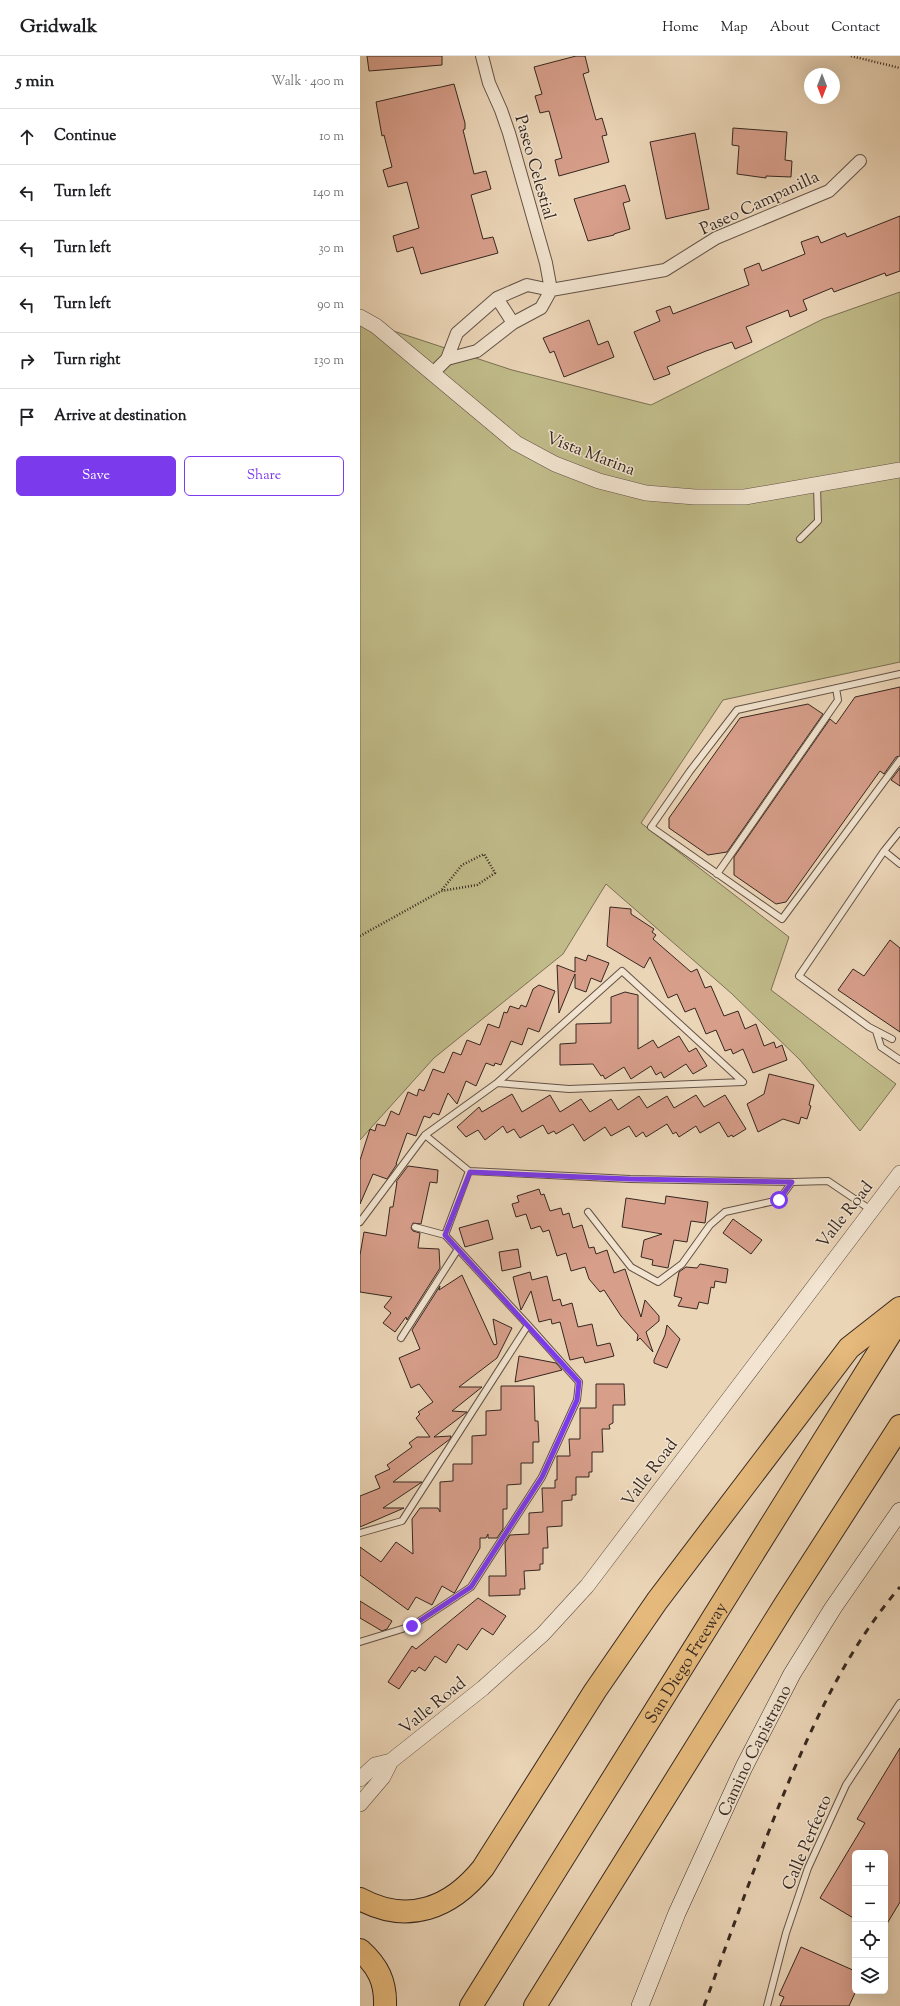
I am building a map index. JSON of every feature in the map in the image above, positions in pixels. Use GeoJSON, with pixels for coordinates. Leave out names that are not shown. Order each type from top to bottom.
{"type":"FeatureCollection","features":[{"type":"Feature","properties":{"kind":"highway"},"geometry":{"type":"LineString","coordinates":[[360,1899],[392,1910],[416,1911],[429,1908],[453,1898],[473,1881],[483,1868],[596,1691],[657,1601],[849,1348],[900,1308]]}},
{"type":"Feature","properties":{"kind":"highway","name":"San Diego Freeway"},"geometry":{"type":"LineString","coordinates":[[471,2006],[900,1318]]}},
{"type":"Feature","properties":{"kind":"highway"},"geometry":{"type":"LineString","coordinates":[[535,2006],[780,1612],[900,1426]]}},
{"type":"Feature","properties":{"kind":"highway"},"geometry":{"type":"LineString","coordinates":[[360,1950],[377,1969],[383,1980],[385,2006]]}},
{"type":"Feature","properties":{"kind":"main road","name":"Camino Capistrano"},"geometry":{"type":"LineString","coordinates":[[640,2006],[690,1884],[744,1767],[792,1674],[833,1608],[900,1512]]}},
{"type":"Feature","properties":{"kind":"street","name":"Paseo Celestial"},"geometry":{"type":"LineString","coordinates":[[482,56],[489,83],[501,110],[508,133],[546,263],[551,290]]}},
{"type":"Feature","properties":{"kind":"street","name":"Paseo Campanilla"},"geometry":{"type":"LineString","coordinates":[[447,359],[457,333],[497,298],[527,285],[551,290],[665,270],[716,238],[829,191],[860,161]]}},
{"type":"Feature","properties":{"kind":"street"},"geometry":{"type":"LineString","coordinates":[[432,374],[447,359],[477,351],[513,323],[541,308],[551,290]]}},
{"type":"Feature","properties":{"kind":"street"},"geometry":{"type":"LineString","coordinates":[[497,298],[513,323]]}},
{"type":"Feature","properties":{"kind":"street","name":"Vista Marina"},"geometry":{"type":"LineString","coordinates":[[360,317],[376,326],[432,374],[516,442],[555,464],[599,481],[646,494],[695,497],[745,497],[900,470]]}},
{"type":"Feature","properties":{"kind":"street","name":"Valle Road"},"geometry":{"type":"LineString","coordinates":[[360,1778],[375,1765],[391,1761],[483,1688],[543,1634],[587,1586],[900,1172]]}},
{"type":"Feature","properties":{"kind":"street","name":"Valle Road"},"geometry":{"type":"LineString","coordinates":[[360,1804],[383,1777],[391,1761]]}},
{"type":"Feature","properties":{"kind":"lane"},"geometry":{"type":"LineString","coordinates":[[800,538],[818,521],[817,485]]}},
{"type":"Feature","properties":{"kind":"lane"},"geometry":{"type":"LineString","coordinates":[[900,674],[737,710],[651,827],[782,919],[900,760]]}},
{"type":"Feature","properties":{"kind":"lane"},"geometry":{"type":"LineString","coordinates":[[717,874],[838,700],[836,688]]}},
{"type":"Feature","properties":{"kind":"lane"},"geometry":{"type":"LineString","coordinates":[[892,1039],[876,1031],[799,976],[884,851],[900,831]]}},
{"type":"Feature","properties":{"kind":"lane"},"geometry":{"type":"LineString","coordinates":[[884,851],[900,864]]}},
{"type":"Feature","properties":{"kind":"lane"},"geometry":{"type":"LineString","coordinates":[[360,1222],[426,1135],[497,1083],[622,972],[743,1082],[569,1089],[497,1083]]}},
{"type":"Feature","properties":{"kind":"lane"},"geometry":{"type":"LineString","coordinates":[[876,1031],[881,1047],[900,1060]]}},
{"type":"Feature","properties":{"kind":"lane"},"geometry":{"type":"LineString","coordinates":[[426,1135],[470,1172],[630,1179],[792,1182],[828,1181],[871,1210]]}},
{"type":"Feature","properties":{"kind":"lane"},"geometry":{"type":"LineString","coordinates":[[445,1235],[470,1172]]}},
{"type":"Feature","properties":{"kind":"lane"},"geometry":{"type":"LineString","coordinates":[[588,1212],[631,1267],[658,1282],[682,1264],[710,1225],[725,1212],[779,1200],[792,1182]]}},
{"type":"Feature","properties":{"kind":"lane"},"geometry":{"type":"LineString","coordinates":[[360,1642],[412,1626],[471,1587],[542,1477],[577,1400],[579,1382],[445,1235],[415,1227]]}},
{"type":"Feature","properties":{"kind":"lane"},"geometry":{"type":"LineString","coordinates":[[401,1338],[458,1250]]}},
{"type":"Feature","properties":{"kind":"lane"},"geometry":{"type":"LineString","coordinates":[[360,1533],[402,1521],[528,1325]]}},
{"type":"Feature","properties":{"kind":"lane","name":"Calle Perfecto"},"geometry":{"type":"LineString","coordinates":[[768,2006],[786,1933],[808,1868],[846,1785],[900,1703]]}},
{"type":"Feature","properties":{"kind":"path"},"geometry":{"type":"LineString","coordinates":[[851,56],[900,68]]}},
{"type":"Feature","properties":{"kind":"path"},"geometry":{"type":"LineString","coordinates":[[360,936],[442,891],[477,885],[495,873],[484,854],[462,865],[442,891]]}},
{"type":"Feature","properties":{"kind":"shaded area"},"geometry":{"type":"Polygon","coordinates":[[[900,292],[900,662],[723,700],[641,823],[789,937],[771,990],[896,1084],[860,1131],[800,1060],[731,993],[606,884],[563,954],[434,1058],[360,1140],[360,320],[512,370],[651,405],[823,319],[900,292]]]}},
{"type":"Feature","properties":{"kind":"building"},"geometry":{"type":"Polygon","coordinates":[[[367,56],[442,56],[442,65],[369,71],[367,56]]]}},
{"type":"Feature","properties":{"kind":"building"},"geometry":{"type":"Polygon","coordinates":[[[576,56],[585,56],[589,72],[583,74],[596,120],[602,118],[607,135],[602,136],[609,162],[559,176],[555,160],[562,158],[549,111],[540,113],[535,96],[542,94],[534,67],[576,56]]]}},
{"type":"Feature","properties":{"kind":"building"},"geometry":{"type":"Polygon","coordinates":[[[454,84],[465,123],[465,129],[463,130],[474,174],[486,171],[491,189],[471,195],[483,239],[493,237],[498,253],[421,274],[413,247],[397,252],[393,236],[419,228],[407,182],[388,187],[383,170],[392,167],[384,135],[382,136],[376,102],[454,84]]]}},
{"type":"Feature","properties":{"kind":"building"},"geometry":{"type":"Polygon","coordinates":[[[733,128],[787,132],[785,160],[792,161],[791,177],[766,176],[766,178],[737,174],[739,146],[732,145],[733,128]]]}},
{"type":"Feature","properties":{"kind":"building"},"geometry":{"type":"Polygon","coordinates":[[[695,133],[709,209],[666,219],[650,142],[695,133]]]}},
{"type":"Feature","properties":{"kind":"building"},"geometry":{"type":"Polygon","coordinates":[[[625,185],[630,201],[623,203],[630,229],[614,235],[588,241],[574,199],[625,185]]]}},
{"type":"Feature","properties":{"kind":"building"},"geometry":{"type":"Polygon","coordinates":[[[900,216],[900,271],[886,276],[885,273],[834,292],[832,288],[803,300],[807,310],[790,317],[788,310],[746,327],[752,342],[735,349],[732,342],[706,351],[667,367],[670,374],[654,380],[634,332],[660,321],[656,311],[670,306],[673,314],[749,285],[744,269],[759,263],[762,271],[805,254],[801,242],[818,236],[821,243],[845,233],[847,237],[900,216]]]}},
{"type":"Feature","properties":{"kind":"building"},"geometry":{"type":"Polygon","coordinates":[[[589,320],[598,345],[608,341],[614,357],[564,377],[554,351],[550,353],[543,338],[589,320]]]}},
{"type":"Feature","properties":{"kind":"building"},"geometry":{"type":"Polygon","coordinates":[[[900,687],[900,756],[896,757],[884,774],[880,771],[786,902],[776,904],[734,875],[734,857],[830,719],[836,724],[855,697],[900,687]]]}},
{"type":"Feature","properties":{"kind":"building"},"geometry":{"type":"Polygon","coordinates":[[[808,704],[823,714],[727,852],[708,855],[669,828],[669,818],[740,718],[808,704]]]}},
{"type":"Feature","properties":{"kind":"building"},"geometry":{"type":"Polygon","coordinates":[[[900,768],[900,786],[891,780],[900,768]]]}},
{"type":"Feature","properties":{"kind":"building"},"geometry":{"type":"Polygon","coordinates":[[[610,907],[631,909],[631,914],[654,929],[652,932],[656,935],[653,939],[691,972],[697,969],[705,988],[711,986],[724,1016],[738,1011],[745,1029],[756,1024],[764,1046],[774,1042],[776,1048],[782,1045],[787,1060],[753,1073],[743,1049],[733,1054],[731,1049],[725,1051],[716,1030],[706,1034],[695,1008],[685,1012],[677,994],[668,998],[650,957],[644,968],[607,946],[610,907]]]}},
{"type":"Feature","properties":{"kind":"building"},"geometry":{"type":"Polygon","coordinates":[[[890,940],[900,948],[900,1032],[838,990],[853,969],[864,976],[890,940]]]}},
{"type":"Feature","properties":{"kind":"building"},"geometry":{"type":"Polygon","coordinates":[[[588,955],[609,963],[601,982],[591,978],[586,992],[575,988],[575,974],[559,1013],[557,965],[575,972],[575,957],[586,961],[588,955]]]}},
{"type":"Feature","properties":{"kind":"building"},"geometry":{"type":"Polygon","coordinates":[[[539,985],[555,991],[539,1032],[528,1028],[522,1045],[511,1041],[501,1065],[495,1063],[494,1066],[486,1063],[476,1086],[466,1081],[457,1104],[448,1093],[439,1115],[433,1113],[430,1118],[424,1116],[416,1136],[407,1133],[397,1164],[387,1179],[373,1174],[360,1204],[360,1160],[370,1129],[375,1131],[377,1124],[385,1126],[391,1111],[399,1115],[408,1092],[417,1096],[419,1089],[424,1091],[433,1069],[444,1073],[453,1052],[461,1055],[467,1040],[480,1045],[488,1024],[499,1028],[504,1012],[507,1013],[510,1006],[519,1009],[521,1005],[526,1007],[533,989],[539,985]]]}},
{"type":"Feature","properties":{"kind":"building"},"geometry":{"type":"Polygon","coordinates":[[[625,992],[638,995],[638,1049],[653,1040],[658,1048],[679,1036],[689,1052],[696,1048],[707,1066],[693,1074],[686,1064],[664,1078],[661,1072],[656,1075],[651,1066],[631,1079],[624,1067],[605,1079],[603,1075],[601,1076],[593,1064],[560,1065],[560,1044],[576,1043],[576,1024],[611,1023],[611,997],[625,992]]]}},
{"type":"Feature","properties":{"kind":"building"},"geometry":{"type":"Polygon","coordinates":[[[769,1074],[814,1085],[809,1105],[811,1106],[807,1119],[801,1117],[799,1124],[783,1119],[758,1132],[747,1104],[764,1094],[769,1074]]]}},
{"type":"Feature","properties":{"kind":"building"},"geometry":{"type":"Polygon","coordinates":[[[512,1094],[522,1112],[550,1095],[560,1112],[581,1099],[590,1112],[611,1099],[618,1110],[639,1096],[647,1108],[667,1096],[674,1108],[696,1095],[704,1107],[725,1095],[746,1129],[733,1137],[732,1135],[728,1137],[719,1122],[700,1133],[696,1126],[679,1137],[676,1132],[673,1134],[667,1124],[646,1137],[643,1132],[636,1137],[629,1126],[611,1136],[605,1127],[584,1141],[573,1124],[556,1134],[554,1131],[548,1134],[543,1125],[520,1138],[514,1129],[507,1133],[503,1126],[485,1140],[478,1130],[466,1137],[457,1127],[479,1107],[482,1112],[512,1094]]]}},
{"type":"Feature","properties":{"kind":"building"},"geometry":{"type":"Polygon","coordinates":[[[408,1166],[438,1170],[437,1183],[430,1182],[421,1224],[413,1223],[411,1228],[413,1231],[420,1233],[418,1248],[439,1249],[440,1268],[407,1320],[406,1317],[395,1332],[383,1323],[391,1313],[384,1307],[392,1297],[360,1292],[360,1255],[364,1232],[386,1236],[390,1207],[393,1207],[396,1182],[408,1166]]]}},
{"type":"Feature","properties":{"kind":"building"},"geometry":{"type":"Polygon","coordinates":[[[539,1189],[541,1195],[544,1194],[550,1211],[561,1208],[563,1215],[569,1213],[573,1228],[582,1225],[589,1248],[594,1247],[596,1254],[607,1250],[614,1273],[625,1269],[641,1317],[645,1300],[659,1316],[659,1321],[646,1332],[653,1352],[640,1338],[637,1341],[638,1335],[621,1316],[604,1290],[600,1292],[589,1279],[585,1267],[571,1271],[566,1253],[557,1256],[549,1230],[543,1232],[540,1226],[531,1229],[526,1214],[516,1217],[512,1204],[519,1202],[517,1196],[539,1189]]]}},
{"type":"Feature","properties":{"kind":"building"},"geometry":{"type":"Polygon","coordinates":[[[666,1196],[708,1202],[705,1223],[691,1221],[687,1242],[674,1240],[668,1268],[652,1265],[653,1260],[641,1257],[644,1240],[662,1234],[622,1227],[626,1198],[665,1204],[666,1196]]]}},
{"type":"Feature","properties":{"kind":"building"},"geometry":{"type":"Polygon","coordinates":[[[733,1219],[762,1240],[751,1254],[723,1233],[733,1219]]]}},
{"type":"Feature","properties":{"kind":"building"},"geometry":{"type":"Polygon","coordinates":[[[488,1220],[493,1239],[465,1247],[459,1228],[488,1220]]]}},
{"type":"Feature","properties":{"kind":"building"},"geometry":{"type":"Polygon","coordinates":[[[518,1249],[521,1267],[502,1271],[499,1252],[518,1249]]]}},
{"type":"Feature","properties":{"kind":"building"},"geometry":{"type":"Polygon","coordinates":[[[700,1264],[728,1269],[726,1283],[715,1281],[714,1288],[711,1287],[708,1304],[699,1302],[697,1309],[678,1306],[682,1298],[674,1296],[679,1272],[686,1267],[697,1268],[700,1264]]]}},
{"type":"Feature","properties":{"kind":"building"},"geometry":{"type":"Polygon","coordinates":[[[530,1272],[532,1280],[547,1276],[553,1301],[560,1299],[562,1306],[572,1303],[578,1327],[592,1324],[597,1346],[610,1343],[614,1356],[585,1363],[583,1357],[570,1360],[560,1322],[552,1324],[551,1319],[539,1322],[531,1291],[521,1310],[513,1277],[530,1272]]]}},
{"type":"Feature","properties":{"kind":"building"},"geometry":{"type":"Polygon","coordinates":[[[462,1275],[494,1345],[497,1344],[493,1319],[512,1328],[497,1358],[459,1387],[482,1387],[452,1411],[467,1412],[434,1437],[451,1436],[450,1439],[393,1482],[422,1482],[383,1508],[404,1508],[360,1527],[360,1496],[380,1488],[375,1476],[390,1469],[387,1465],[412,1447],[409,1443],[417,1437],[430,1437],[416,1418],[420,1414],[418,1412],[433,1402],[419,1384],[411,1388],[399,1358],[420,1349],[412,1330],[440,1286],[439,1290],[462,1275]]]}},
{"type":"Feature","properties":{"kind":"building"},"geometry":{"type":"Polygon","coordinates":[[[667,1325],[680,1339],[667,1368],[654,1363],[654,1360],[665,1335],[667,1325]]]}},
{"type":"Feature","properties":{"kind":"building"},"geometry":{"type":"Polygon","coordinates":[[[519,1356],[556,1363],[562,1370],[515,1382],[519,1356]]]}},
{"type":"Feature","properties":{"kind":"building"},"geometry":{"type":"Polygon","coordinates":[[[596,1384],[624,1384],[625,1405],[613,1405],[613,1423],[609,1425],[610,1429],[602,1429],[603,1452],[592,1452],[592,1472],[589,1472],[589,1477],[576,1477],[576,1495],[572,1495],[572,1500],[562,1501],[562,1526],[547,1527],[548,1548],[543,1548],[543,1564],[540,1564],[540,1570],[524,1571],[525,1589],[520,1589],[520,1595],[489,1596],[489,1576],[506,1576],[505,1543],[510,1535],[529,1534],[529,1513],[543,1512],[542,1488],[555,1488],[555,1480],[557,1480],[557,1456],[570,1456],[569,1439],[580,1439],[580,1408],[596,1408],[596,1384]]]}},
{"type":"Feature","properties":{"kind":"building"},"geometry":{"type":"Polygon","coordinates":[[[501,1386],[534,1386],[535,1421],[538,1421],[539,1442],[533,1442],[533,1463],[521,1463],[521,1484],[507,1485],[507,1509],[503,1509],[503,1529],[497,1538],[488,1538],[488,1534],[486,1538],[480,1538],[480,1548],[455,1592],[454,1593],[442,1586],[432,1605],[416,1597],[408,1610],[360,1575],[360,1547],[381,1562],[396,1542],[413,1554],[412,1519],[420,1508],[438,1508],[440,1512],[440,1482],[453,1481],[453,1464],[472,1464],[472,1436],[486,1435],[486,1411],[501,1410],[501,1386]]]}},
{"type":"Feature","properties":{"kind":"building"},"geometry":{"type":"Polygon","coordinates":[[[478,1598],[506,1616],[493,1635],[482,1628],[467,1650],[458,1644],[446,1663],[435,1656],[425,1671],[419,1667],[415,1672],[412,1670],[399,1689],[388,1682],[412,1646],[416,1649],[478,1598]]]}},
{"type":"Feature","properties":{"kind":"building"},"geometry":{"type":"Polygon","coordinates":[[[360,1601],[392,1621],[387,1629],[382,1631],[360,1618],[360,1601]]]}},
{"type":"Feature","properties":{"kind":"building"},"geometry":{"type":"Polygon","coordinates":[[[900,1748],[900,1902],[888,1922],[888,1850],[852,1850],[852,1917],[820,1898],[865,1823],[857,1819],[900,1748]]]}},
{"type":"Feature","properties":{"kind":"building"},"geometry":{"type":"Polygon","coordinates":[[[801,1947],[852,1970],[852,1994],[855,1994],[849,2006],[780,2006],[784,1997],[779,1995],[801,1947]]]}},
{"type":"Feature","properties":{"kind":"railway"},"geometry":{"type":"LineString","coordinates":[[704,2006],[769,1831],[814,1724],[852,1653],[867,1630],[900,1587]]}},
{"type":"Feature","properties":{"kind":"route"},"geometry":{"type":"LineString","coordinates":[[412,1626],[471,1587],[542,1477],[577,1400],[579,1382],[445,1235],[470,1172],[630,1179],[792,1182],[779,1200]]}}]}
